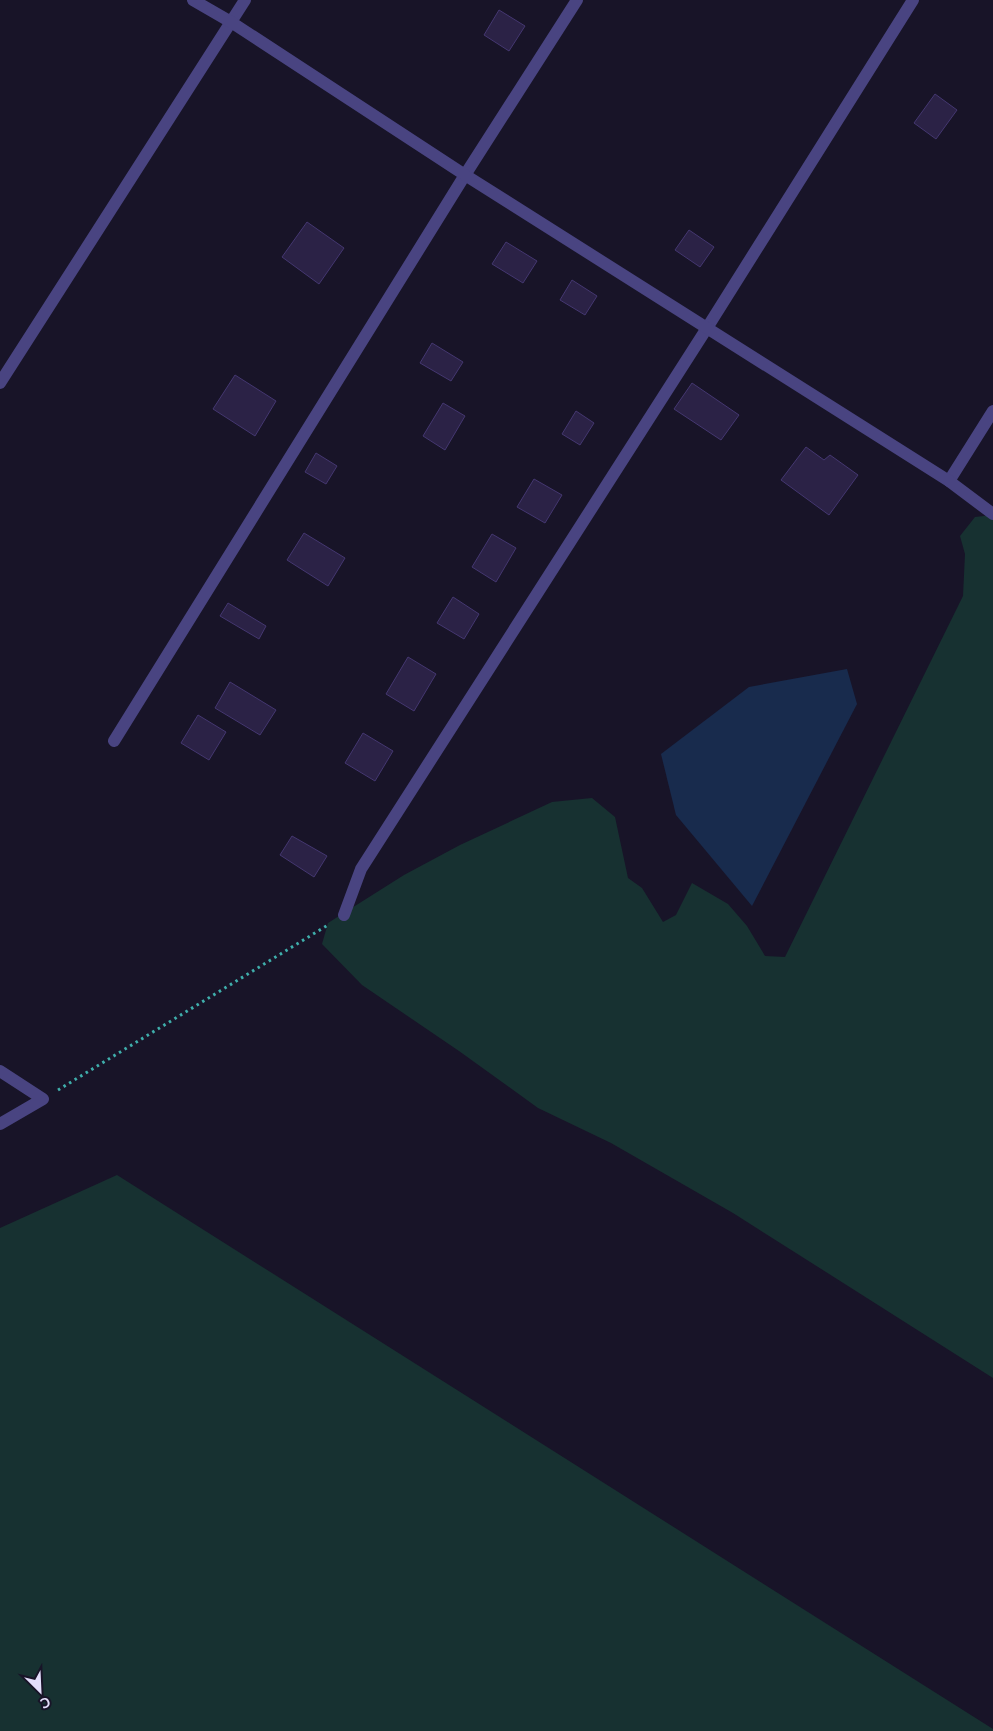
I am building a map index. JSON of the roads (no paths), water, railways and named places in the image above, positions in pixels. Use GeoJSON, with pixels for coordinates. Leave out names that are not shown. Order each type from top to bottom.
{"type":"FeatureCollection","features":[{"type":"Feature","properties":{"kind":"street"},"geometry":{"type":"LineString","coordinates":[[193,0],[231,22],[465,175],[949,481],[993,514]]}},
{"type":"Feature","properties":{"kind":"street"},"geometry":{"type":"LineString","coordinates":[[0,383],[245,0]]}},
{"type":"Feature","properties":{"kind":"street"},"geometry":{"type":"LineString","coordinates":[[114,741],[465,175],[577,0]]}},
{"type":"Feature","properties":{"kind":"street"},"geometry":{"type":"LineString","coordinates":[[344,915],[361,869],[707,328],[913,0]]}},
{"type":"Feature","properties":{"kind":"street"},"geometry":{"type":"LineString","coordinates":[[949,481],[993,411]]}},
{"type":"Feature","properties":{"kind":"street"},"geometry":{"type":"LineString","coordinates":[[0,1071],[43,1099],[0,1124]]}},
{"type":"Feature","properties":{"kind":"water"},"geometry":{"type":"Polygon","coordinates":[[[847,669],[857,704],[752,906],[676,815],[661,754],[749,687],[847,669]]]}}]}
